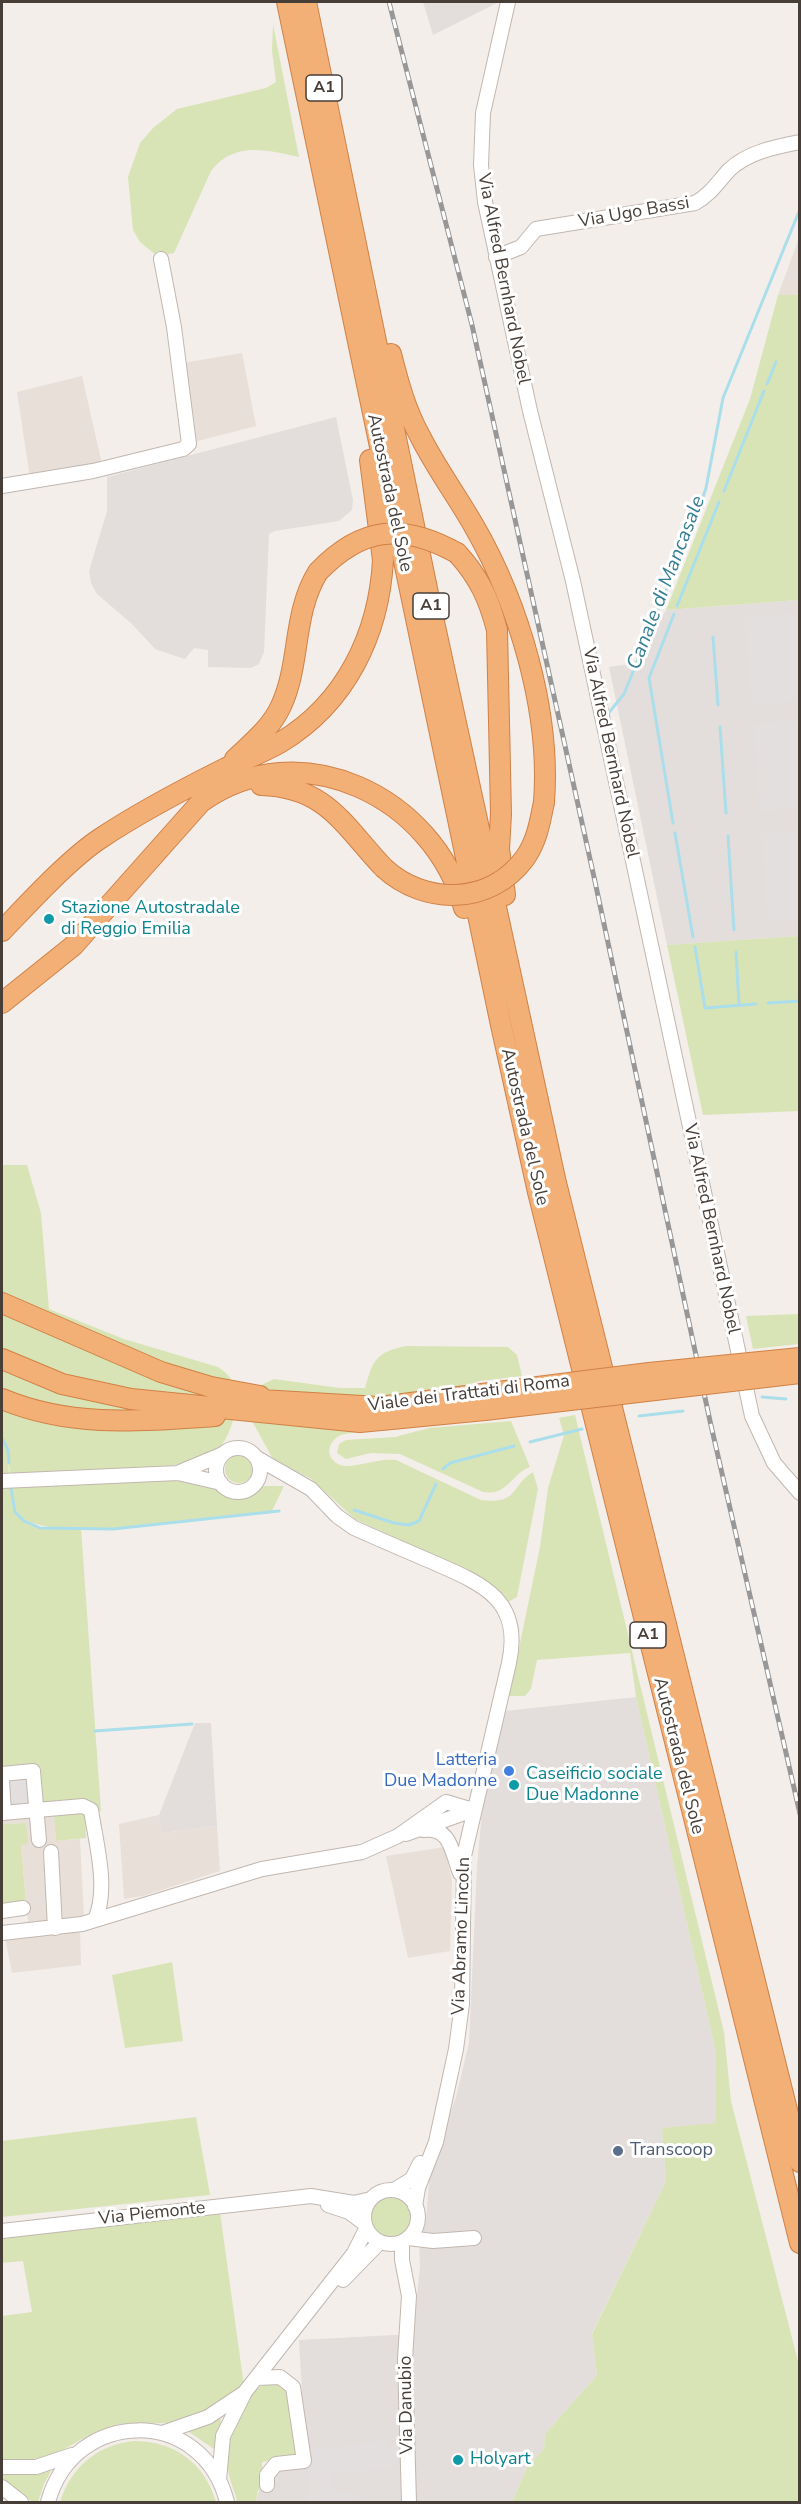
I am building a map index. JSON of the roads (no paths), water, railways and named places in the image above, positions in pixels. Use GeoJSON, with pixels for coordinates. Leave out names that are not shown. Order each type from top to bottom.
{"type":"FeatureCollection","features":[{"type":"Feature","properties":{"kind":"highway","name":"Autostrada del Sole"},"geometry":{"type":"LineString","coordinates":[[287,2],[501,1025],[558,1273],[800,2243]]}},
{"type":"Feature","properties":{"kind":"highway","name":"Autostrada del Sole"},"geometry":{"type":"LineString","coordinates":[[306,2],[523,1037],[597,1352],[800,2162]]}},
{"type":"Feature","properties":{"kind":"highway"},"geometry":{"type":"LineString","coordinates":[[201,802],[253,786],[300,790],[319,799],[334,811],[384,868],[408,886],[429,894],[458,896],[480,890],[508,875],[525,858],[537,833],[544,802],[544,758],[540,720],[516,618],[489,555],[418,435],[398,381],[378,294],[341,174]]}},
{"type":"Feature","properties":{"kind":"highway"},"geometry":{"type":"LineString","coordinates":[[2,931],[99,839],[168,797],[282,741],[324,709],[340,691],[362,653],[380,591],[383,560],[350,309]]}},
{"type":"Feature","properties":{"kind":"highway"},"geometry":{"type":"LineString","coordinates":[[226,768],[266,728],[281,705],[291,669],[302,606],[318,572],[343,549],[375,535],[407,533],[432,539],[457,553],[479,578],[490,600],[497,630],[499,849],[523,1037]]}},
{"type":"Feature","properties":{"kind":"highway"},"geometry":{"type":"LineString","coordinates":[[2,1003],[73,946],[201,802],[233,782],[293,773],[338,779],[387,801],[413,821],[428,838],[455,881],[475,956],[501,1025]]}},
{"type":"Feature","properties":{"kind":"highway"},"geometry":{"type":"LineString","coordinates":[[2,1303],[160,1372],[279,1407]]}},
{"type":"Feature","properties":{"kind":"highway","name":"Viale dei Trattati di Roma"},"geometry":{"type":"LineString","coordinates":[[2,1347],[61,1373],[106,1384],[231,1398],[360,1422],[692,1368],[800,1358]]}},
{"type":"Feature","properties":{"kind":"highway","name":"Viale dei Trattati di Roma"},"geometry":{"type":"LineString","coordinates":[[2,1359],[62,1384],[109,1396],[279,1407]]}},
{"type":"Feature","properties":{"kind":"highway","name":"Viale dei Trattati di Roma"},"geometry":{"type":"LineString","coordinates":[[484,1402],[800,1374]]}},
{"type":"Feature","properties":{"kind":"highway"},"geometry":{"type":"LineString","coordinates":[[2,1399],[56,1415],[118,1423],[230,1415],[279,1407]]}},
{"type":"Feature","properties":{"kind":"street","name":"Via Alfred Bernhard Nobel"},"geometry":{"type":"LineString","coordinates":[[508,2],[486,97],[481,146],[484,202],[530,411],[573,581],[752,1416],[774,1463],[800,1492]]}},
{"type":"Feature","properties":{"kind":"street","name":"Via Ugo Bassi"},"geometry":{"type":"LineString","coordinates":[[496,257],[521,247],[536,229],[695,203],[711,191],[730,169],[749,156],[800,142]]}},
{"type":"Feature","properties":{"kind":"street"},"geometry":{"type":"LineString","coordinates":[[2,486],[93,471],[183,449],[189,444],[174,327],[161,259]]}},
{"type":"Feature","properties":{"kind":"street","name":"Via Abramo Lincoln"},"geometry":{"type":"LineString","coordinates":[[178,1473],[232,1449],[243,1449],[288,1478],[311,1489],[337,1516],[354,1528],[480,1584],[501,1603],[511,1624],[513,1645],[475,1803],[462,1879],[462,2004],[452,2069],[436,2142],[417,2192],[416,2211]]}},
{"type":"Feature","properties":{"kind":"street"},"geometry":{"type":"LineString","coordinates":[[221,1483],[216,1468],[223,1454]]}},
{"type":"Feature","properties":{"kind":"street"},"geometry":{"type":"LineString","coordinates":[[255,1483],[260,1471],[256,1458]]}},
{"type":"Feature","properties":{"kind":"street","name":"Via Abramo Lincoln"},"geometry":{"type":"LineString","coordinates":[[2,1481],[178,1473],[221,1483],[238,1491],[255,1483],[288,1478]]}},
{"type":"Feature","properties":{"kind":"street"},"geometry":{"type":"LineString","coordinates":[[2,1774],[33,1771],[39,1840]]}},
{"type":"Feature","properties":{"kind":"street"},"geometry":{"type":"LineString","coordinates":[[2,1780],[3,1813],[83,1806],[91,1810],[101,1886],[100,1907],[94,1920]]}},
{"type":"Feature","properties":{"kind":"street"},"geometry":{"type":"LineString","coordinates":[[398,1836],[440,1804],[475,1803]]}},
{"type":"Feature","properties":{"kind":"street"},"geometry":{"type":"LineString","coordinates":[[2,1933],[55,1928],[94,1920],[262,1869],[362,1852],[418,1830],[475,1803]]}},
{"type":"Feature","properties":{"kind":"street"},"geometry":{"type":"LineString","coordinates":[[418,1830],[434,1829],[444,1834],[449,1841],[462,1879]]}},
{"type":"Feature","properties":{"kind":"street"},"geometry":{"type":"LineString","coordinates":[[51,1852],[55,1928]]}},
{"type":"Feature","properties":{"kind":"street"},"geometry":{"type":"LineString","coordinates":[[101,1886],[122,1911]]}},
{"type":"Feature","properties":{"kind":"street"},"geometry":{"type":"LineString","coordinates":[[2,1911],[23,1908]]}},
{"type":"Feature","properties":{"kind":"street","name":"Via Abramo Lincoln"},"geometry":{"type":"LineString","coordinates":[[394,2190],[412,2179],[438,2130]]}},
{"type":"Feature","properties":{"kind":"street"},"geometry":{"type":"LineString","coordinates":[[219,2480],[223,2436],[246,2392],[302,2322],[312,2303],[354,2253],[365,2226],[366,2207],[371,2199],[385,2191],[394,2190],[408,2197],[433,2241]]}},
{"type":"Feature","properties":{"kind":"street","name":"Via Piemonte"},"geometry":{"type":"LineString","coordinates":[[2,2231],[321,2196],[354,2203],[371,2199]]}},
{"type":"Feature","properties":{"kind":"street","name":"Via Piemonte"},"geometry":{"type":"LineString","coordinates":[[303,2198],[349,2212],[365,2226]]}},
{"type":"Feature","properties":{"kind":"street"},"geometry":{"type":"LineString","coordinates":[[405,2240],[414,2232],[416,2211]]}},
{"type":"Feature","properties":{"kind":"street"},"geometry":{"type":"LineString","coordinates":[[365,2226],[382,2243]]}},
{"type":"Feature","properties":{"kind":"street"},"geometry":{"type":"LineString","coordinates":[[302,2322],[319,2309],[362,2259],[382,2243],[474,2238]]}},
{"type":"Feature","properties":{"kind":"street","name":"Via Danubio"},"geometry":{"type":"LineString","coordinates":[[405,2240],[408,2308],[405,2359],[409,2502]]}},
{"type":"Feature","properties":{"kind":"street","name":"Via Danubio"},"geometry":{"type":"LineString","coordinates":[[382,2243],[396,2267],[408,2308]]}},
{"type":"Feature","properties":{"kind":"street"},"geometry":{"type":"LineString","coordinates":[[257,2379],[280,2377],[293,2387],[304,2461],[276,2464],[267,2475],[267,2485]]}},
{"type":"Feature","properties":{"kind":"street"},"geometry":{"type":"LineString","coordinates":[[2,2467],[36,2467],[76,2453],[98,2439],[123,2431],[162,2433],[208,2417],[246,2392]]}},
{"type":"Feature","properties":{"kind":"street"},"geometry":{"type":"LineString","coordinates":[[162,2433],[195,2451],[219,2480],[227,2502]]}},
{"type":"Feature","properties":{"kind":"street"},"geometry":{"type":"LineString","coordinates":[[48,2502],[56,2481],[76,2453]]}},
{"type":"Feature","properties":{"kind":"street"},"geometry":{"type":"LineString","coordinates":[[2,2487],[21,2502]]}},
{"type":"Feature","properties":{"kind":"waterway","name":"Canale di Mancasale"},"geometry":{"type":"LineString","coordinates":[[607,715],[624,694],[698,512],[706,488],[723,398],[800,209]]}},
{"type":"Feature","properties":{"kind":"waterway"},"geometry":{"type":"LineString","coordinates":[[767,384],[776,362]]}},
{"type":"Feature","properties":{"kind":"waterway"},"geometry":{"type":"LineString","coordinates":[[724,491],[764,391]]}},
{"type":"Feature","properties":{"kind":"waterway"},"geometry":{"type":"LineString","coordinates":[[677,606],[719,502]]}},
{"type":"Feature","properties":{"kind":"waterway"},"geometry":{"type":"LineString","coordinates":[[673,823],[649,678],[674,614]]}},
{"type":"Feature","properties":{"kind":"waterway"},"geometry":{"type":"LineString","coordinates":[[713,637],[718,705]]}},
{"type":"Feature","properties":{"kind":"waterway"},"geometry":{"type":"LineString","coordinates":[[720,727],[726,813]]}},
{"type":"Feature","properties":{"kind":"waterway"},"geometry":{"type":"LineString","coordinates":[[675,833],[693,937]]}},
{"type":"Feature","properties":{"kind":"waterway"},"geometry":{"type":"LineString","coordinates":[[728,836],[734,930]]}},
{"type":"Feature","properties":{"kind":"waterway"},"geometry":{"type":"LineString","coordinates":[[695,947],[705,1008],[756,1004]]}},
{"type":"Feature","properties":{"kind":"waterway"},"geometry":{"type":"LineString","coordinates":[[736,952],[739,1005]]}},
{"type":"Feature","properties":{"kind":"waterway"},"geometry":{"type":"LineString","coordinates":[[768,1003],[800,1001]]}},
{"type":"Feature","properties":{"kind":"waterway"},"geometry":{"type":"LineString","coordinates":[[762,1397],[786,1399]]}},
{"type":"Feature","properties":{"kind":"waterway"},"geometry":{"type":"LineString","coordinates":[[639,1416],[683,1411]]}},
{"type":"Feature","properties":{"kind":"waterway"},"geometry":{"type":"LineString","coordinates":[[530,1442],[582,1429]]}},
{"type":"Feature","properties":{"kind":"waterway"},"geometry":{"type":"LineString","coordinates":[[2,1438],[8,1450],[9,1463]]}},
{"type":"Feature","properties":{"kind":"waterway"},"geometry":{"type":"LineString","coordinates":[[443,1469],[450,1463],[514,1446]]}},
{"type":"Feature","properties":{"kind":"waterway"},"geometry":{"type":"LineString","coordinates":[[354,1510],[394,1523],[409,1525],[419,1521],[436,1484]]}},
{"type":"Feature","properties":{"kind":"waterway"},"geometry":{"type":"LineString","coordinates":[[11,1489],[15,1512],[24,1521],[40,1528],[113,1529],[279,1511]]}},
{"type":"Feature","properties":{"kind":"waterway"},"geometry":{"type":"LineString","coordinates":[[95,1731],[192,1724]]}},
{"type":"Feature","properties":{"kind":"railway"},"geometry":{"type":"LineString","coordinates":[[389,2],[472,325],[594,877],[710,1421],[800,1814]]}},
{"type":"Feature","properties":{"kind":"place","name":"Stazione Autostradale di Reggio Emilia"},"geometry":{"type":"Point","coordinates":[49,919]}},
{"type":"Feature","properties":{"kind":"place","name":"Latteria Due Madonne"},"geometry":{"type":"Point","coordinates":[509,1771]}},
{"type":"Feature","properties":{"kind":"place","name":"Caseificio sociale Due Madonne"},"geometry":{"type":"Point","coordinates":[514,1785]}},
{"type":"Feature","properties":{"kind":"place","name":"Transcoop"},"geometry":{"type":"Point","coordinates":[618,2151]}},
{"type":"Feature","properties":{"kind":"place","name":"Holyart"},"geometry":{"type":"Point","coordinates":[458,2460]}}]}
